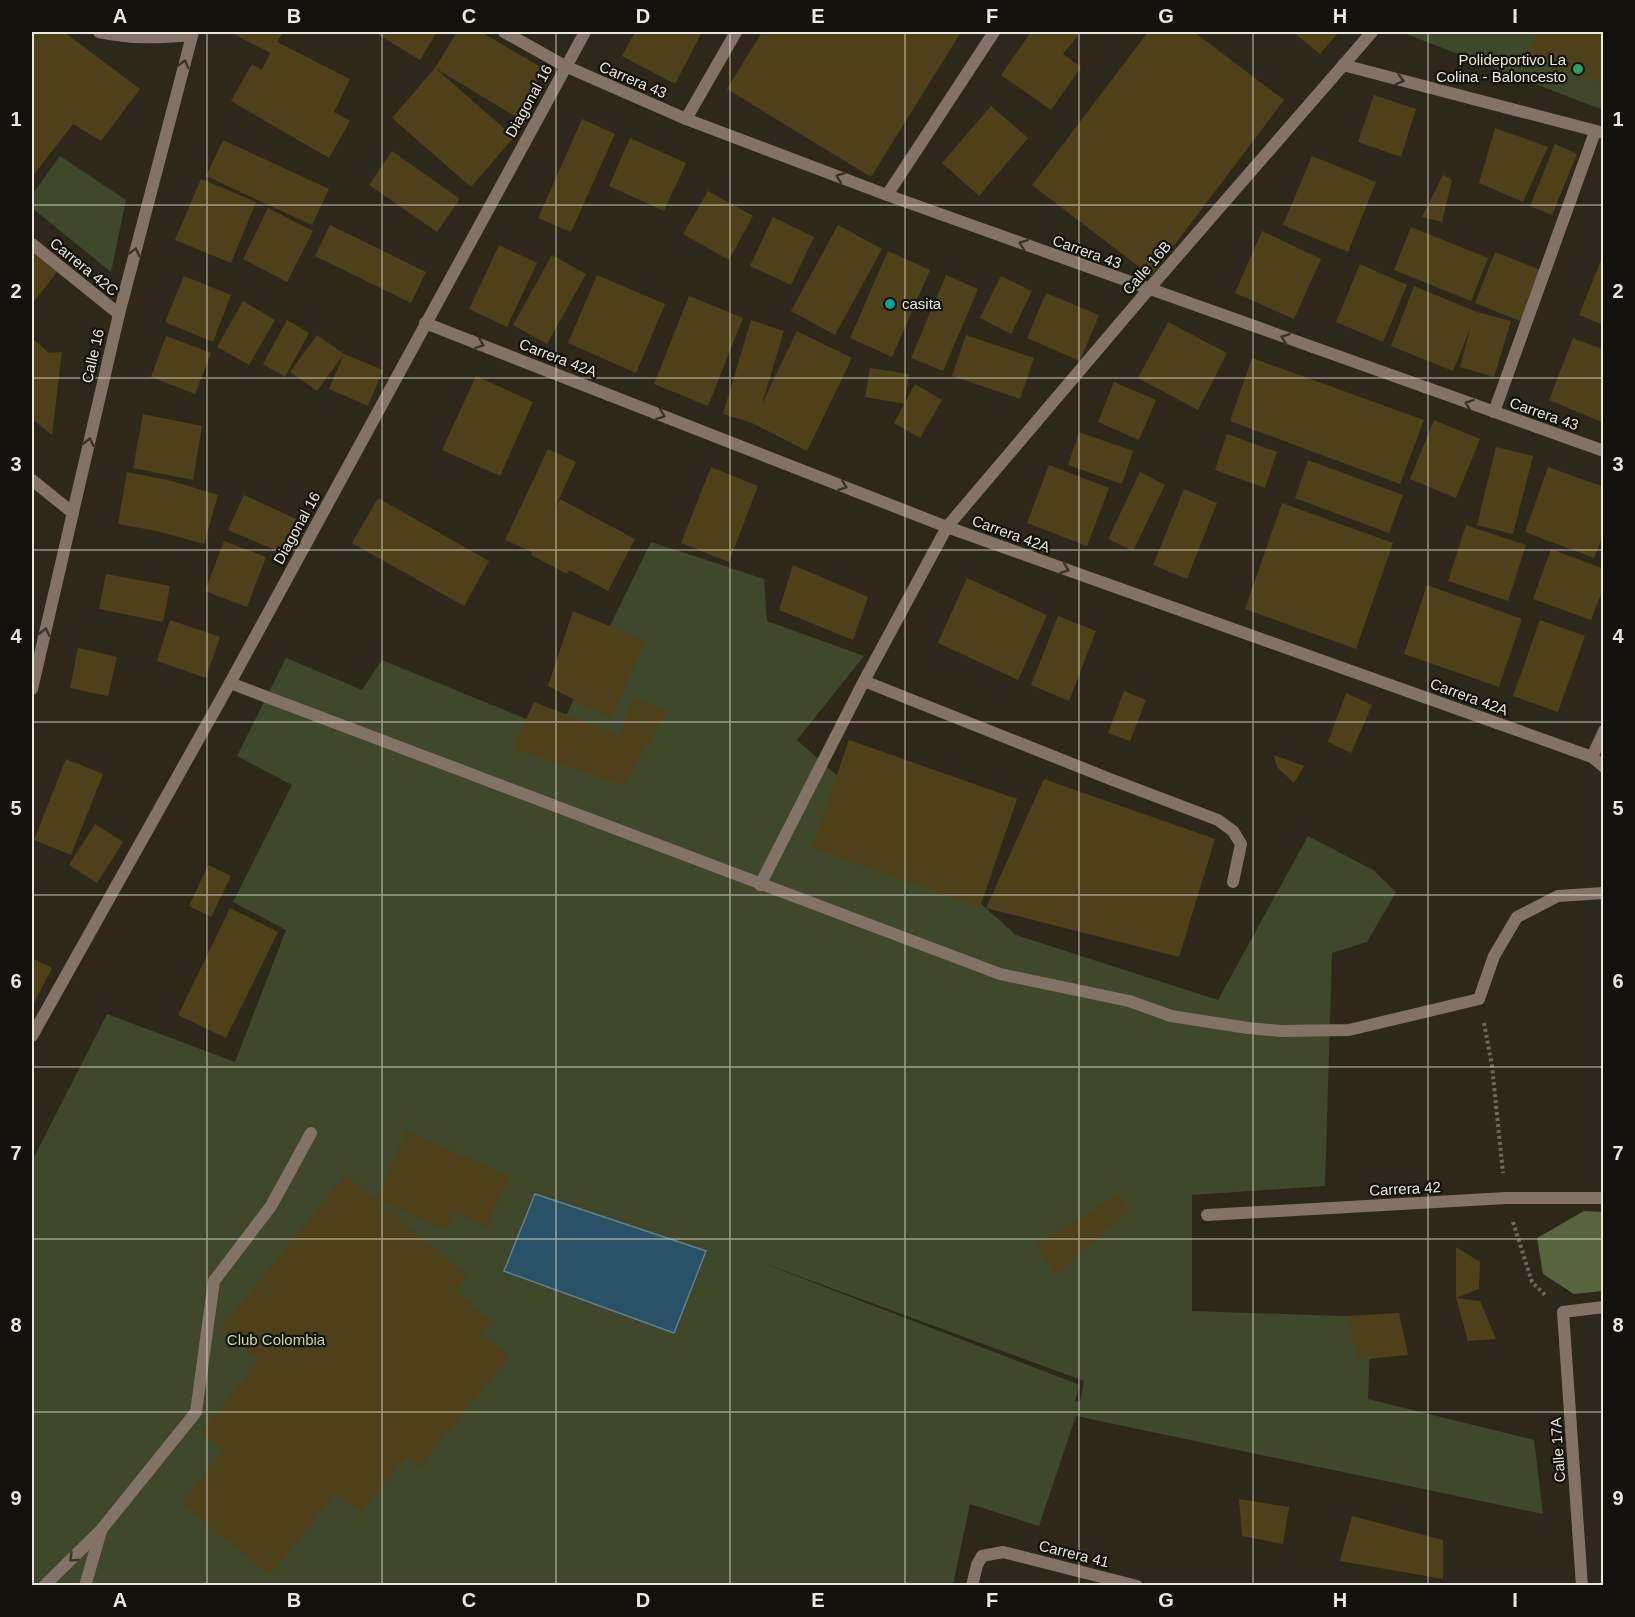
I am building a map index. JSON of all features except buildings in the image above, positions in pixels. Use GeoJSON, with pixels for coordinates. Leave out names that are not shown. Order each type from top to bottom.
{"type":"FeatureCollection","features":[{"type":"Feature","properties":{"kind":"street"},"geometry":{"type":"LineString","coordinates":[[99,32],[153,39],[192,33]]}},
{"type":"Feature","properties":{"kind":"street","name":"Carrera 43"},"geometry":{"type":"LineString","coordinates":[[504,32],[565,66],[686,119],[1148,290],[1604,451]]}},
{"type":"Feature","properties":{"kind":"street","name":"Diagonal 16"},"geometry":{"type":"LineString","coordinates":[[32,1036],[230,683],[585,32]]}},
{"type":"Feature","properties":{"kind":"street"},"geometry":{"type":"LineString","coordinates":[[686,119],[736,32]]}},
{"type":"Feature","properties":{"kind":"street"},"geometry":{"type":"LineString","coordinates":[[887,195],[994,32]]}},
{"type":"Feature","properties":{"kind":"street","name":"Calle 16B"},"geometry":{"type":"LineString","coordinates":[[760,885],[864,681],[947,527],[1148,290],[1372,32]]}},
{"type":"Feature","properties":{"kind":"street","name":"Calle 16"},"geometry":{"type":"LineString","coordinates":[[32,689],[118,314],[192,33]]}},
{"type":"Feature","properties":{"kind":"street"},"geometry":{"type":"LineString","coordinates":[[1343,65],[1599,133],[1494,412]]}},
{"type":"Feature","properties":{"kind":"street","name":"Carrera 42C"},"geometry":{"type":"LineString","coordinates":[[32,244],[118,314]]}},
{"type":"Feature","properties":{"kind":"street","name":"Carrera 42A"},"geometry":{"type":"LineString","coordinates":[[425,323],[947,527],[1592,757]]}},
{"type":"Feature","properties":{"kind":"street"},"geometry":{"type":"LineString","coordinates":[[32,480],[73,513]]}},
{"type":"Feature","properties":{"kind":"street"},"geometry":{"type":"LineString","coordinates":[[864,681],[1218,820],[1233,831],[1241,844],[1233,882]]}},
{"type":"Feature","properties":{"kind":"street"},"geometry":{"type":"LineString","coordinates":[[230,683],[1000,974],[1129,1001],[1172,1016],[1248,1028],[1281,1031],[1350,1030],[1479,999],[1494,956],[1517,917],[1558,896],[1604,893]]}},
{"type":"Feature","properties":{"kind":"street"},"geometry":{"type":"LineString","coordinates":[[1604,731],[1592,757],[1604,767]]}},
{"type":"Feature","properties":{"kind":"street"},"geometry":{"type":"LineString","coordinates":[[44,1586],[101,1530],[196,1412],[214,1281],[271,1206],[311,1133]]}},
{"type":"Feature","properties":{"kind":"street","name":"Carrera 42"},"geometry":{"type":"LineString","coordinates":[[1208,1215],[1506,1198],[1604,1198]]}},
{"type":"Feature","properties":{"kind":"street"},"geometry":{"type":"LineString","coordinates":[[1563,1312],[1604,1307]]}},
{"type":"Feature","properties":{"kind":"street","name":"Calle 17A"},"geometry":{"type":"LineString","coordinates":[[1563,1312],[1582,1586]]}},
{"type":"Feature","properties":{"kind":"street"},"geometry":{"type":"LineString","coordinates":[[85,1586],[101,1530]]}},
{"type":"Feature","properties":{"kind":"street","name":"Carrera 41"},"geometry":{"type":"LineString","coordinates":[[972,1586],[977,1565],[982,1556],[1003,1552],[1137,1586]]}},
{"type":"Feature","properties":{"kind":"path"},"geometry":{"type":"LineString","coordinates":[[1479,999],[1492,1066],[1506,1198],[1532,1282],[1563,1312]]}},
{"type":"Feature","properties":{"kind":"green space"},"geometry":{"type":"Polygon","coordinates":[[[1401,32],[1603,32],[1603,110],[1401,32]]]}},
{"type":"Feature","properties":{"kind":"green space"},"geometry":{"type":"Polygon","coordinates":[[[60,156],[126,200],[111,272],[32,208],[32,195],[60,156]]]}},
{"type":"Feature","properties":{"kind":"green space","name":"Club Colombia"},"geometry":{"type":"Polygon","coordinates":[[[651,542],[764,579],[767,621],[864,656],[797,740],[1016,935],[1218,1000],[1308,836],[1373,870],[1396,892],[1367,942],[1332,953],[1325,1186],[1192,1195],[1192,1311],[1371,1317],[1368,1399],[1534,1440],[1543,1514],[1076,1416],[1039,1526],[970,1504],[953,1585],[32,1585],[32,1161],[107,1014],[235,1062],[286,930],[233,902],[292,785],[237,756],[286,658],[362,690],[382,660],[558,732],[651,542]],[[752,1259],[1080,1385],[1075,1401],[1080,1402],[1084,1381],[752,1259]]]}},
{"type":"Feature","properties":{"kind":"green space"},"geometry":{"type":"Polygon","coordinates":[[[1584,1211],[1603,1212],[1603,1291],[1574,1294],[1543,1274],[1537,1238],[1584,1211]]]}},
{"type":"Feature","properties":{"kind":"water"},"geometry":{"type":"Polygon","coordinates":[[[535,1194],[706,1251],[674,1333],[504,1271],[535,1194]]]}},
{"type":"Feature","properties":{"kind":"place","name":"Polideportivo La Colina - Baloncesto"},"geometry":{"type":"Point","coordinates":[1578,69]}},
{"type":"Feature","properties":{"kind":"place","name":"casita"},"geometry":{"type":"Point","coordinates":[890,304]}}]}
